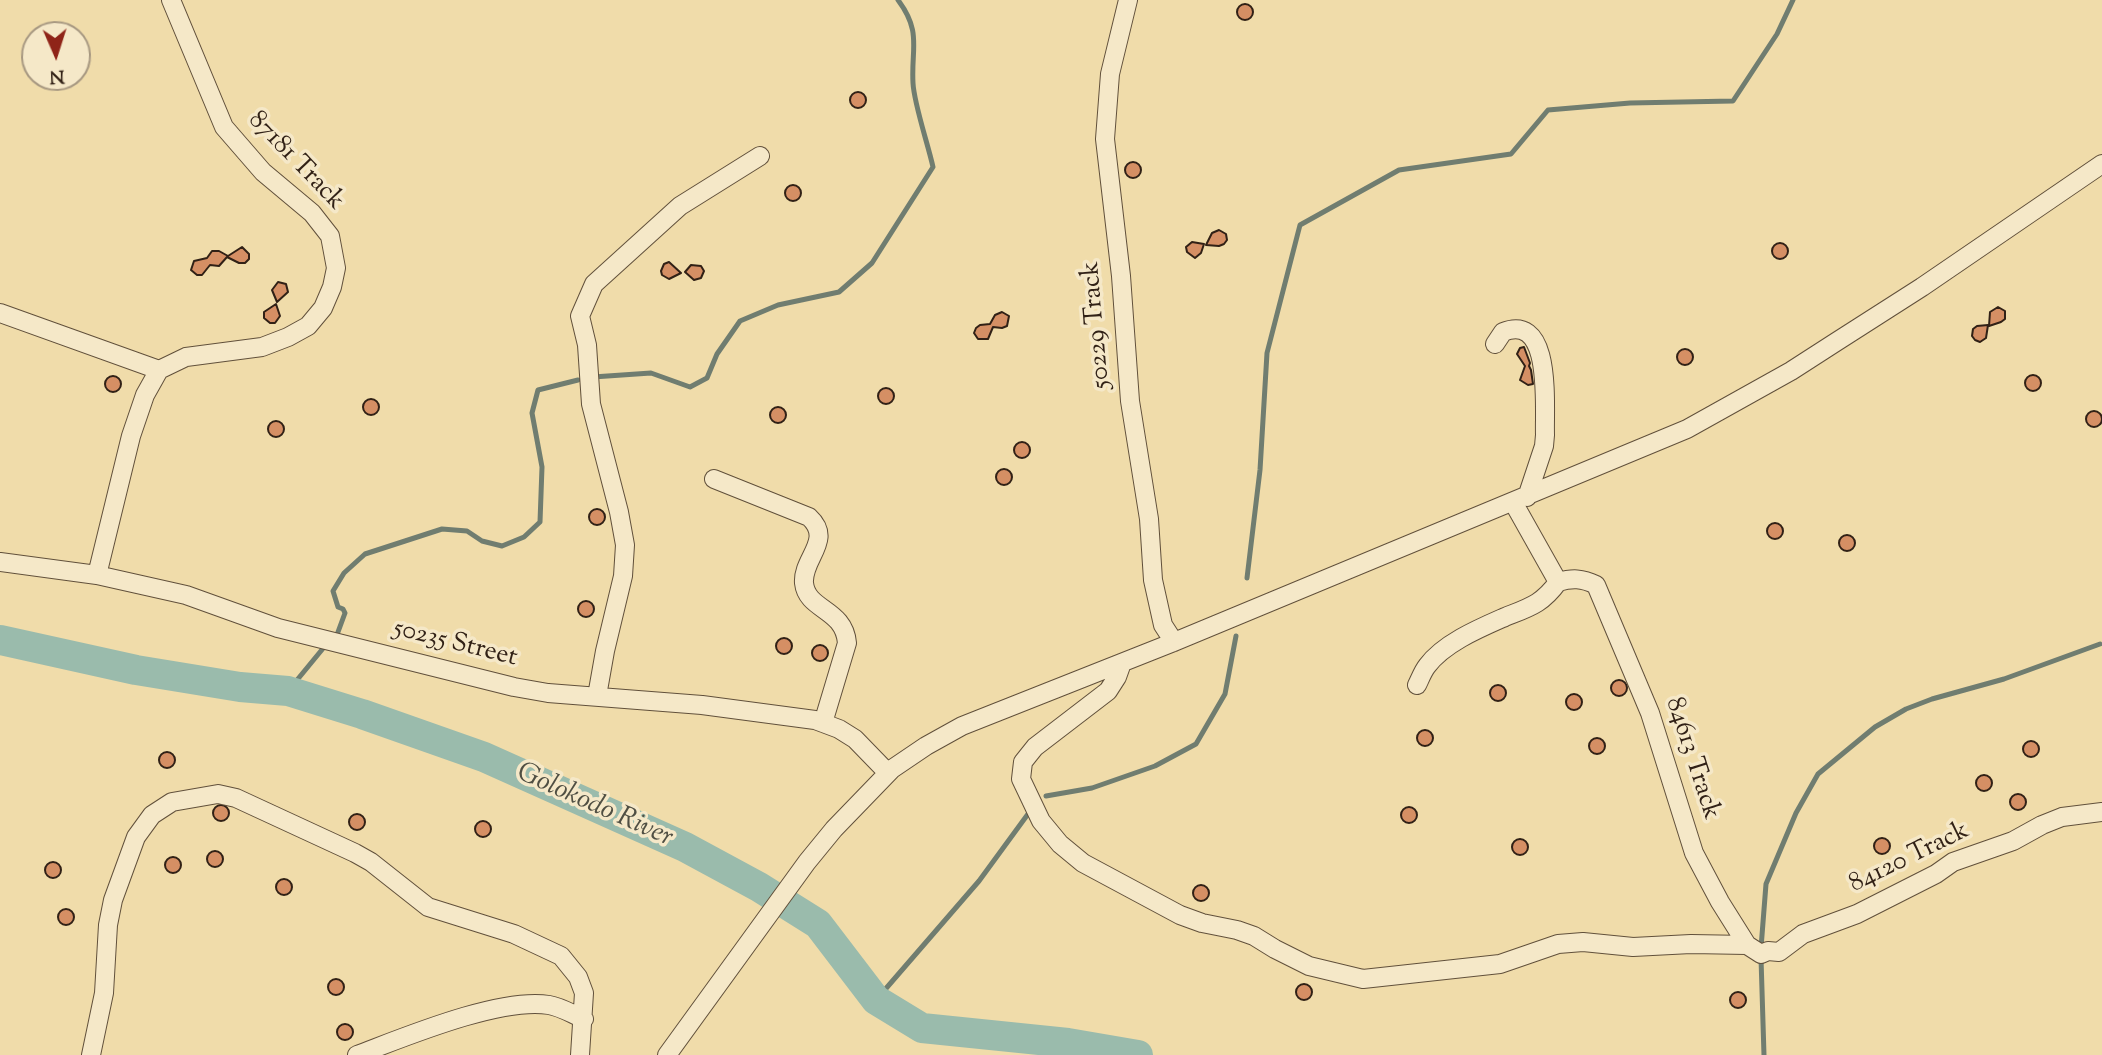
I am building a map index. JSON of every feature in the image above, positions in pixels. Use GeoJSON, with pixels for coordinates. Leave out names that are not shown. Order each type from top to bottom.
{"type":"FeatureCollection","features":[{"type":"Feature","properties":{"kind":"street","name":"87181 Track"},"geometry":{"type":"LineString","coordinates":[[159,370],[186,357],[262,347],[308,326],[323,307],[332,287],[336,268],[330,236],[312,214],[263,172],[224,127],[171,0]]}},
{"type":"Feature","properties":{"kind":"street","name":"50229 Track"},"geometry":{"type":"LineString","coordinates":[[1128,0],[1110,74],[1105,139],[1121,276],[1130,401],[1149,519],[1153,580],[1163,625],[1174,642]]}},
{"type":"Feature","properties":{"kind":"street"},"geometry":{"type":"LineString","coordinates":[[597,696],[623,576],[625,545],[620,512],[591,404],[587,345],[580,316],[594,285],[680,206],[760,156]]}},
{"type":"Feature","properties":{"kind":"street"},"geometry":{"type":"LineString","coordinates":[[667,1055],[807,862],[844,817],[888,773],[926,746],[962,726],[1174,642],[1687,429],[1747,396],[1922,287],[2102,164]]}},
{"type":"Feature","properties":{"kind":"street"},"geometry":{"type":"LineString","coordinates":[[0,313],[159,370],[145,395],[131,436],[97,575]]}},
{"type":"Feature","properties":{"kind":"street"},"geometry":{"type":"LineString","coordinates":[[1417,685],[1428,665],[1441,653],[1464,638],[1534,606],[1547,597],[1558,582],[1520,500],[1544,446],[1542,360],[1538,345],[1529,332],[1520,328],[1503,332],[1495,344]]}},
{"type":"Feature","properties":{"kind":"street"},"geometry":{"type":"LineString","coordinates":[[714,479],[809,517],[817,524],[818,542],[804,573],[804,586],[810,598],[840,621],[846,631],[847,643],[823,723]]}},
{"type":"Feature","properties":{"kind":"street","name":"50235 Street"},"geometry":{"type":"LineString","coordinates":[[0,562],[97,575],[186,595],[278,628],[514,687],[548,693],[702,705],[823,723],[855,739],[888,773]]}},
{"type":"Feature","properties":{"kind":"street","name":"84613 Track"},"geometry":{"type":"LineString","coordinates":[[1558,582],[1584,579],[1596,585],[1650,713],[1694,853],[1747,945]]}},
{"type":"Feature","properties":{"kind":"street","name":"84120 Track"},"geometry":{"type":"LineString","coordinates":[[1122,663],[1108,691],[1035,747],[1023,762],[1021,779],[1041,821],[1060,844],[1083,863],[1180,915],[1254,936],[1309,966],[1363,979],[1500,964],[1558,944],[1583,942],[1633,947],[1747,945],[1761,954],[1768,951],[1779,952],[1804,934],[1857,914],[1936,874],[1953,862],[2013,841],[2062,817],[2102,812]]}},
{"type":"Feature","properties":{"kind":"street"},"geometry":{"type":"LineString","coordinates":[[91,1055],[104,993],[108,925],[113,900],[136,836],[152,815],[172,802],[218,794],[236,798],[355,853],[371,862],[428,907],[514,934],[561,956],[578,977],[584,993],[580,1055]]}},
{"type":"Feature","properties":{"kind":"street"},"geometry":{"type":"LineString","coordinates":[[357,1055],[434,1026],[529,1004],[558,1007],[583,1019]]}},
{"type":"Feature","properties":{"kind":"building"},"geometry":{"type":"Polygon","coordinates":[[[1245,4],[1251,6],[1251,18],[1245,20],[1239,18],[1237,12],[1239,6],[1245,4]]]}},
{"type":"Feature","properties":{"kind":"building"},"geometry":{"type":"Polygon","coordinates":[[[858,92],[864,94],[864,106],[858,108],[852,106],[850,100],[852,94],[858,92]]]}},
{"type":"Feature","properties":{"kind":"building"},"geometry":{"type":"Polygon","coordinates":[[[1133,162],[1139,164],[1139,176],[1133,178],[1127,176],[1125,170],[1127,164],[1133,162]]]}},
{"type":"Feature","properties":{"kind":"building"},"geometry":{"type":"Polygon","coordinates":[[[793,185],[799,187],[799,199],[793,201],[787,199],[785,193],[787,187],[793,185]]]}},
{"type":"Feature","properties":{"kind":"building"},"geometry":{"type":"Polygon","coordinates":[[[1219,230],[1226,234],[1227,240],[1224,244],[1206,245],[1212,233],[1219,230]]]}},
{"type":"Feature","properties":{"kind":"building"},"geometry":{"type":"Polygon","coordinates":[[[1192,242],[1204,244],[1201,253],[1195,258],[1187,252],[1186,247],[1192,242]]]}},
{"type":"Feature","properties":{"kind":"building"},"geometry":{"type":"Polygon","coordinates":[[[1780,243],[1786,245],[1786,257],[1780,259],[1774,257],[1772,251],[1774,245],[1780,243]]]}},
{"type":"Feature","properties":{"kind":"building"},"geometry":{"type":"Polygon","coordinates":[[[242,247],[249,254],[245,263],[227,257],[219,266],[210,265],[202,275],[191,270],[194,261],[207,258],[212,251],[228,256],[242,247]]]}},
{"type":"Feature","properties":{"kind":"building"},"geometry":{"type":"Polygon","coordinates":[[[669,262],[681,273],[669,279],[662,275],[661,271],[664,264],[669,262]]]}},
{"type":"Feature","properties":{"kind":"building"},"geometry":{"type":"Polygon","coordinates":[[[691,265],[701,266],[704,271],[701,278],[694,280],[685,272],[691,265]]]}},
{"type":"Feature","properties":{"kind":"building"},"geometry":{"type":"Polygon","coordinates":[[[278,282],[286,284],[288,292],[277,302],[272,290],[278,282]]]}},
{"type":"Feature","properties":{"kind":"building"},"geometry":{"type":"Polygon","coordinates":[[[276,304],[280,316],[275,323],[270,323],[264,318],[264,312],[276,304]]]}},
{"type":"Feature","properties":{"kind":"building"},"geometry":{"type":"Polygon","coordinates":[[[1998,307],[2005,311],[2005,319],[1989,326],[1990,312],[1998,307]]]}},
{"type":"Feature","properties":{"kind":"building"},"geometry":{"type":"Polygon","coordinates":[[[1002,312],[1009,316],[1007,326],[993,327],[988,339],[978,339],[974,333],[976,328],[990,324],[995,315],[1002,312]]]}},
{"type":"Feature","properties":{"kind":"building"},"geometry":{"type":"Polygon","coordinates":[[[1988,325],[1986,338],[1980,342],[1975,340],[1972,336],[1973,329],[1988,325]]]}},
{"type":"Feature","properties":{"kind":"building"},"geometry":{"type":"Polygon","coordinates":[[[1524,347],[1533,384],[1528,385],[1520,380],[1525,366],[1517,354],[1520,348],[1524,347]]]}},
{"type":"Feature","properties":{"kind":"building"},"geometry":{"type":"Polygon","coordinates":[[[1685,349],[1691,351],[1691,363],[1685,365],[1679,363],[1677,357],[1679,351],[1685,349]]]}},
{"type":"Feature","properties":{"kind":"building"},"geometry":{"type":"Polygon","coordinates":[[[2033,375],[2039,377],[2039,389],[2033,391],[2027,389],[2025,383],[2027,377],[2033,375]]]}},
{"type":"Feature","properties":{"kind":"building"},"geometry":{"type":"Polygon","coordinates":[[[113,376],[119,378],[119,390],[113,392],[107,390],[105,384],[107,378],[113,376]]]}},
{"type":"Feature","properties":{"kind":"building"},"geometry":{"type":"Polygon","coordinates":[[[886,388],[892,390],[892,402],[886,404],[880,402],[878,396],[880,390],[886,388]]]}},
{"type":"Feature","properties":{"kind":"building"},"geometry":{"type":"Polygon","coordinates":[[[371,399],[377,401],[377,413],[371,415],[365,413],[363,407],[365,401],[371,399]]]}},
{"type":"Feature","properties":{"kind":"building"},"geometry":{"type":"Polygon","coordinates":[[[778,407],[784,409],[784,421],[778,423],[772,421],[770,415],[772,409],[778,407]]]}},
{"type":"Feature","properties":{"kind":"building"},"geometry":{"type":"Polygon","coordinates":[[[2094,411],[2100,413],[2100,425],[2094,427],[2088,425],[2086,419],[2088,413],[2094,411]]]}},
{"type":"Feature","properties":{"kind":"building"},"geometry":{"type":"Polygon","coordinates":[[[276,421],[282,423],[282,435],[276,437],[270,435],[268,429],[270,423],[276,421]]]}},
{"type":"Feature","properties":{"kind":"building"},"geometry":{"type":"Polygon","coordinates":[[[1022,442],[1028,444],[1028,456],[1022,458],[1016,456],[1014,450],[1016,444],[1022,442]]]}},
{"type":"Feature","properties":{"kind":"building"},"geometry":{"type":"Polygon","coordinates":[[[1001,469],[1007,469],[1012,477],[1010,483],[1001,485],[996,480],[996,474],[1001,469]]]}},
{"type":"Feature","properties":{"kind":"building"},"geometry":{"type":"Polygon","coordinates":[[[597,509],[603,511],[603,523],[597,525],[591,523],[589,517],[591,511],[597,509]]]}},
{"type":"Feature","properties":{"kind":"building"},"geometry":{"type":"Polygon","coordinates":[[[1775,523],[1781,525],[1781,537],[1775,539],[1769,537],[1767,531],[1769,525],[1775,523]]]}},
{"type":"Feature","properties":{"kind":"building"},"geometry":{"type":"Polygon","coordinates":[[[1847,535],[1853,537],[1853,549],[1847,551],[1841,549],[1839,543],[1841,537],[1847,535]]]}},
{"type":"Feature","properties":{"kind":"building"},"geometry":{"type":"Polygon","coordinates":[[[586,601],[592,603],[592,615],[586,617],[580,615],[578,609],[580,603],[586,601]]]}},
{"type":"Feature","properties":{"kind":"building"},"geometry":{"type":"Polygon","coordinates":[[[784,638],[790,640],[790,652],[784,654],[778,652],[776,646],[778,640],[784,638]]]}},
{"type":"Feature","properties":{"kind":"building"},"geometry":{"type":"Polygon","coordinates":[[[820,645],[826,647],[826,659],[820,661],[814,659],[812,653],[814,647],[820,645]]]}},
{"type":"Feature","properties":{"kind":"building"},"geometry":{"type":"Polygon","coordinates":[[[1619,680],[1625,682],[1625,694],[1619,696],[1613,694],[1611,688],[1613,682],[1619,680]]]}},
{"type":"Feature","properties":{"kind":"building"},"geometry":{"type":"Polygon","coordinates":[[[1498,685],[1504,687],[1504,699],[1498,701],[1492,699],[1490,693],[1492,687],[1498,685]]]}},
{"type":"Feature","properties":{"kind":"building"},"geometry":{"type":"Polygon","coordinates":[[[1574,694],[1580,696],[1580,708],[1574,710],[1568,708],[1566,702],[1568,696],[1574,694]]]}},
{"type":"Feature","properties":{"kind":"building"},"geometry":{"type":"Polygon","coordinates":[[[1425,730],[1431,732],[1431,744],[1425,746],[1419,744],[1417,738],[1419,732],[1425,730]]]}},
{"type":"Feature","properties":{"kind":"building"},"geometry":{"type":"Polygon","coordinates":[[[1597,738],[1603,740],[1603,752],[1597,754],[1591,752],[1589,746],[1591,740],[1597,738]]]}},
{"type":"Feature","properties":{"kind":"building"},"geometry":{"type":"Polygon","coordinates":[[[2031,741],[2037,743],[2037,755],[2031,757],[2025,755],[2023,749],[2025,743],[2031,741]]]}},
{"type":"Feature","properties":{"kind":"building"},"geometry":{"type":"Polygon","coordinates":[[[167,752],[173,754],[173,766],[167,768],[161,766],[159,760],[161,754],[167,752]]]}},
{"type":"Feature","properties":{"kind":"building"},"geometry":{"type":"Polygon","coordinates":[[[1984,775],[1990,777],[1990,789],[1984,791],[1978,789],[1976,783],[1978,777],[1984,775]]]}},
{"type":"Feature","properties":{"kind":"building"},"geometry":{"type":"Polygon","coordinates":[[[2018,794],[2024,796],[2024,808],[2018,810],[2012,808],[2010,802],[2012,796],[2018,794]]]}},
{"type":"Feature","properties":{"kind":"building"},"geometry":{"type":"Polygon","coordinates":[[[221,805],[229,813],[221,821],[213,813],[221,805]]]}},
{"type":"Feature","properties":{"kind":"building"},"geometry":{"type":"Polygon","coordinates":[[[1409,807],[1415,809],[1415,821],[1409,823],[1403,821],[1401,815],[1403,809],[1409,807]]]}},
{"type":"Feature","properties":{"kind":"building"},"geometry":{"type":"Polygon","coordinates":[[[357,814],[363,816],[363,828],[357,830],[351,828],[349,822],[351,816],[357,814]]]}},
{"type":"Feature","properties":{"kind":"building"},"geometry":{"type":"Polygon","coordinates":[[[483,821],[489,823],[489,835],[483,837],[477,835],[475,829],[477,823],[483,821]]]}},
{"type":"Feature","properties":{"kind":"building"},"geometry":{"type":"Polygon","coordinates":[[[1882,838],[1888,840],[1888,852],[1882,854],[1876,852],[1874,846],[1876,840],[1882,838]]]}},
{"type":"Feature","properties":{"kind":"building"},"geometry":{"type":"Polygon","coordinates":[[[1520,839],[1526,841],[1526,853],[1520,855],[1514,853],[1512,847],[1514,841],[1520,839]]]}},
{"type":"Feature","properties":{"kind":"building"},"geometry":{"type":"Polygon","coordinates":[[[215,851],[221,853],[221,865],[215,867],[209,865],[207,859],[209,853],[215,851]]]}},
{"type":"Feature","properties":{"kind":"building"},"geometry":{"type":"Polygon","coordinates":[[[173,857],[179,859],[179,871],[173,873],[167,871],[165,865],[167,859],[173,857]]]}},
{"type":"Feature","properties":{"kind":"building"},"geometry":{"type":"Polygon","coordinates":[[[53,862],[59,864],[59,876],[53,878],[47,876],[45,870],[47,864],[53,862]]]}},
{"type":"Feature","properties":{"kind":"building"},"geometry":{"type":"Polygon","coordinates":[[[284,879],[290,881],[290,893],[284,895],[278,893],[276,887],[278,881],[284,879]]]}},
{"type":"Feature","properties":{"kind":"building"},"geometry":{"type":"Polygon","coordinates":[[[1201,885],[1207,887],[1207,899],[1201,901],[1195,899],[1193,893],[1195,887],[1201,885]]]}},
{"type":"Feature","properties":{"kind":"building"},"geometry":{"type":"Polygon","coordinates":[[[66,909],[72,911],[72,923],[66,925],[60,923],[58,917],[60,911],[66,909]]]}},
{"type":"Feature","properties":{"kind":"building"},"geometry":{"type":"Polygon","coordinates":[[[336,979],[342,981],[342,993],[336,995],[330,993],[328,987],[330,981],[336,979]]]}},
{"type":"Feature","properties":{"kind":"building"},"geometry":{"type":"Polygon","coordinates":[[[1304,984],[1310,986],[1310,998],[1304,1000],[1298,998],[1296,992],[1298,986],[1304,984]]]}},
{"type":"Feature","properties":{"kind":"building"},"geometry":{"type":"Polygon","coordinates":[[[1738,992],[1744,994],[1744,1006],[1738,1008],[1732,1006],[1730,1000],[1732,994],[1738,992]]]}},
{"type":"Feature","properties":{"kind":"building"},"geometry":{"type":"Polygon","coordinates":[[[345,1024],[351,1026],[351,1038],[345,1040],[339,1038],[337,1032],[339,1026],[345,1024]]]}},
{"type":"Feature","properties":{"kind":"waterway"},"geometry":{"type":"LineString","coordinates":[[593,377],[651,373],[690,387],[707,378],[717,354],[740,321],[778,305],[839,292],[872,263],[933,167],[914,92],[913,31],[898,0]]}},
{"type":"Feature","properties":{"kind":"waterway"},"geometry":{"type":"LineString","coordinates":[[1247,578],[1260,470],[1267,353],[1300,225],[1399,170],[1511,154],[1548,110],[1630,103],[1733,101],[1777,34],[1793,0]]}},
{"type":"Feature","properties":{"kind":"waterway"},"geometry":{"type":"LineString","coordinates":[[338,632],[345,613],[338,607],[333,591],[344,573],[365,554],[442,529],[467,531],[482,541],[502,546],[524,537],[540,522],[542,467],[532,413],[538,390],[578,380]]}},
{"type":"Feature","properties":{"kind":"waterway"},"geometry":{"type":"LineString","coordinates":[[1046,796],[1092,788],[1155,766],[1196,744],[1225,694],[1236,636]]}},
{"type":"Feature","properties":{"kind":"waterway","name":"Golokodo River"},"geometry":{"type":"LineString","coordinates":[[0,640],[136,670],[240,687],[288,691],[484,757],[685,847],[759,887],[818,924],[876,1000],[922,1028],[1068,1043],[1138,1055]]}},
{"type":"Feature","properties":{"kind":"waterway"},"geometry":{"type":"LineString","coordinates":[[1761,948],[1766,884],[1796,813],[1818,774],[1875,727],[1906,709],[2004,679],[2100,644]]}},
{"type":"Feature","properties":{"kind":"waterway"},"geometry":{"type":"LineString","coordinates":[[288,691],[325,646]]}},
{"type":"Feature","properties":{"kind":"waterway"},"geometry":{"type":"LineString","coordinates":[[876,1000],[979,881],[1028,814]]}},
{"type":"Feature","properties":{"kind":"waterway"},"geometry":{"type":"LineString","coordinates":[[1761,958],[1764,1055]]}}]}
